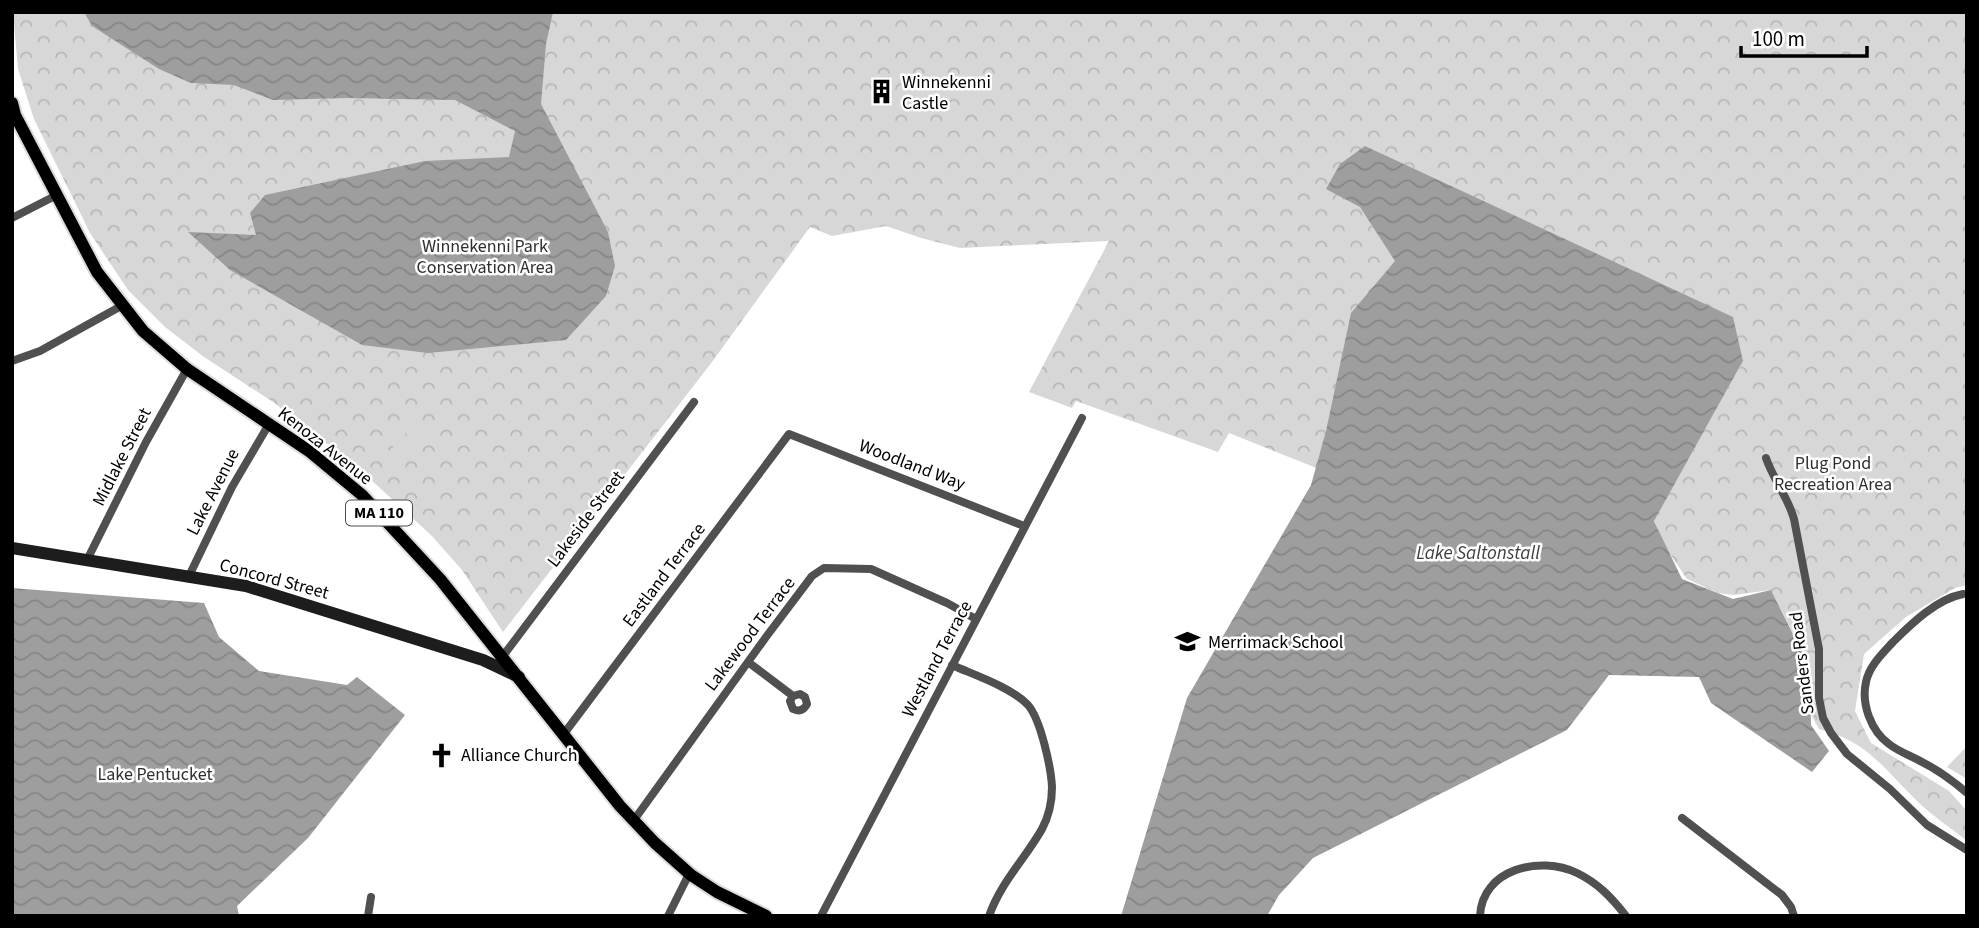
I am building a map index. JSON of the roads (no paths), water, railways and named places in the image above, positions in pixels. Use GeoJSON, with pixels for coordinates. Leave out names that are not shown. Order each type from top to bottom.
{"type":"FeatureCollection","features":[{"type":"Feature","properties":{"kind":"main road","name":"Kenoza Avenue"},"geometry":{"type":"LineString","coordinates":[[12,103],[15,115],[97,272],[143,331],[187,369],[309,451],[362,495],[440,579],[634,821],[689,874],[717,892],[766,916]]}},
{"type":"Feature","properties":{"kind":"main road","name":"Concord Street"},"geometry":{"type":"LineString","coordinates":[[12,548],[246,586],[483,660],[519,677]]}},
{"type":"Feature","properties":{"kind":"street"},"geometry":{"type":"LineString","coordinates":[[12,218],[57,195]]}},
{"type":"Feature","properties":{"kind":"street"},"geometry":{"type":"LineString","coordinates":[[12,361],[40,351],[123,305]]}},
{"type":"Feature","properties":{"kind":"street","name":"Midlake Street"},"geometry":{"type":"LineString","coordinates":[[87,559],[146,442],[187,369]]}},
{"type":"Feature","properties":{"kind":"street","name":"Lakeside Street"},"geometry":{"type":"LineString","coordinates":[[503,656],[694,402]]}},
{"type":"Feature","properties":{"kind":"street","name":"Westland Terrace"},"geometry":{"type":"LineString","coordinates":[[821,916],[1082,418]]}},
{"type":"Feature","properties":{"kind":"street","name":"Lake Avenue"},"geometry":{"type":"LineString","coordinates":[[188,576],[232,487],[269,424]]}},
{"type":"Feature","properties":{"kind":"street","name":"Woodland Way"},"geometry":{"type":"LineString","coordinates":[[789,434],[1024,526]]}},
{"type":"Feature","properties":{"kind":"street","name":"Eastland Terrace"},"geometry":{"type":"LineString","coordinates":[[564,735],[789,434]]}},
{"type":"Feature","properties":{"kind":"street","name":"Sanders Road"},"geometry":{"type":"LineString","coordinates":[[1766,458],[1771,473],[1790,504],[1794,519],[1819,649],[1819,698],[1831,733],[1847,754],[1890,789],[1927,825],[1967,850]]}},
{"type":"Feature","properties":{"kind":"street","name":"Lakewood Terrace"},"geometry":{"type":"LineString","coordinates":[[634,821],[812,576],[824,568],[871,569],[976,619]]}},
{"type":"Feature","properties":{"kind":"street"},"geometry":{"type":"LineString","coordinates":[[1964,594],[1946,599],[1890,646],[1871,670],[1866,682],[1865,697],[1870,722],[1882,738],[1936,769],[1967,793]]}},
{"type":"Feature","properties":{"kind":"street"},"geometry":{"type":"LineString","coordinates":[[748,662],[793,696]]}},
{"type":"Feature","properties":{"kind":"street"},"geometry":{"type":"LineString","coordinates":[[952,664],[996,685],[1027,704],[1039,727],[1052,785],[1049,815],[1002,887],[989,916]]}},
{"type":"Feature","properties":{"kind":"street"},"geometry":{"type":"LineString","coordinates":[[1682,818],[1782,895],[1794,916]]}},
{"type":"Feature","properties":{"kind":"street"},"geometry":{"type":"LineString","coordinates":[[1480,916],[1480,903],[1498,879],[1513,870],[1534,865],[1570,870],[1590,880],[1609,895],[1626,916]]}},
{"type":"Feature","properties":{"kind":"street"},"geometry":{"type":"LineString","coordinates":[[668,916],[689,874]]}},
{"type":"Feature","properties":{"kind":"street"},"geometry":{"type":"LineString","coordinates":[[368,916],[371,897]]}},
{"type":"Feature","properties":{"kind":"water"},"geometry":{"type":"Polygon","coordinates":[[[84,12],[553,12],[546,44],[541,104],[608,232],[615,266],[606,296],[566,340],[428,353],[362,345],[230,270],[188,232],[256,235],[250,213],[265,195],[425,161],[509,157],[515,131],[455,100],[273,100],[234,85],[191,83],[159,69],[92,26],[84,12]]]}},
{"type":"Feature","properties":{"kind":"water","name":"Lake Saltonstall"},"geometry":{"type":"Polygon","coordinates":[[[1365,146],[1733,317],[1743,361],[1654,521],[1682,579],[1733,599],[1771,590],[1810,668],[1811,725],[1829,751],[1812,772],[1711,703],[1699,677],[1609,675],[1567,730],[1313,858],[1279,895],[1267,916],[1121,916],[1187,698],[1311,485],[1326,431],[1351,313],[1395,261],[1360,207],[1326,189],[1340,164],[1365,146]]]}},
{"type":"Feature","properties":{"kind":"water","name":"Lake Pentucket"},"geometry":{"type":"Polygon","coordinates":[[[12,588],[204,603],[219,637],[259,671],[347,685],[357,677],[405,715],[308,838],[237,906],[239,916],[12,916],[12,588]]]}},
{"type":"Feature","properties":{"kind":"place","name":"Winnekenni Castle"},"geometry":{"type":"Point","coordinates":[882,92]}},
{"type":"Feature","properties":{"kind":"place","name":"Merrimack School"},"geometry":{"type":"Point","coordinates":[1188,642]}},
{"type":"Feature","properties":{"kind":"place","name":"Alliance Church"},"geometry":{"type":"Point","coordinates":[441,755]}},
{"type":"Feature","properties":{"kind":"park label","name":"Winnekenni Park Conservation Area"},"geometry":{"type":"Point","coordinates":[485,256]}},
{"type":"Feature","properties":{"kind":"park label","name":"Plug Pond Recreation Area"},"geometry":{"type":"Point","coordinates":[1833,473]}}]}
